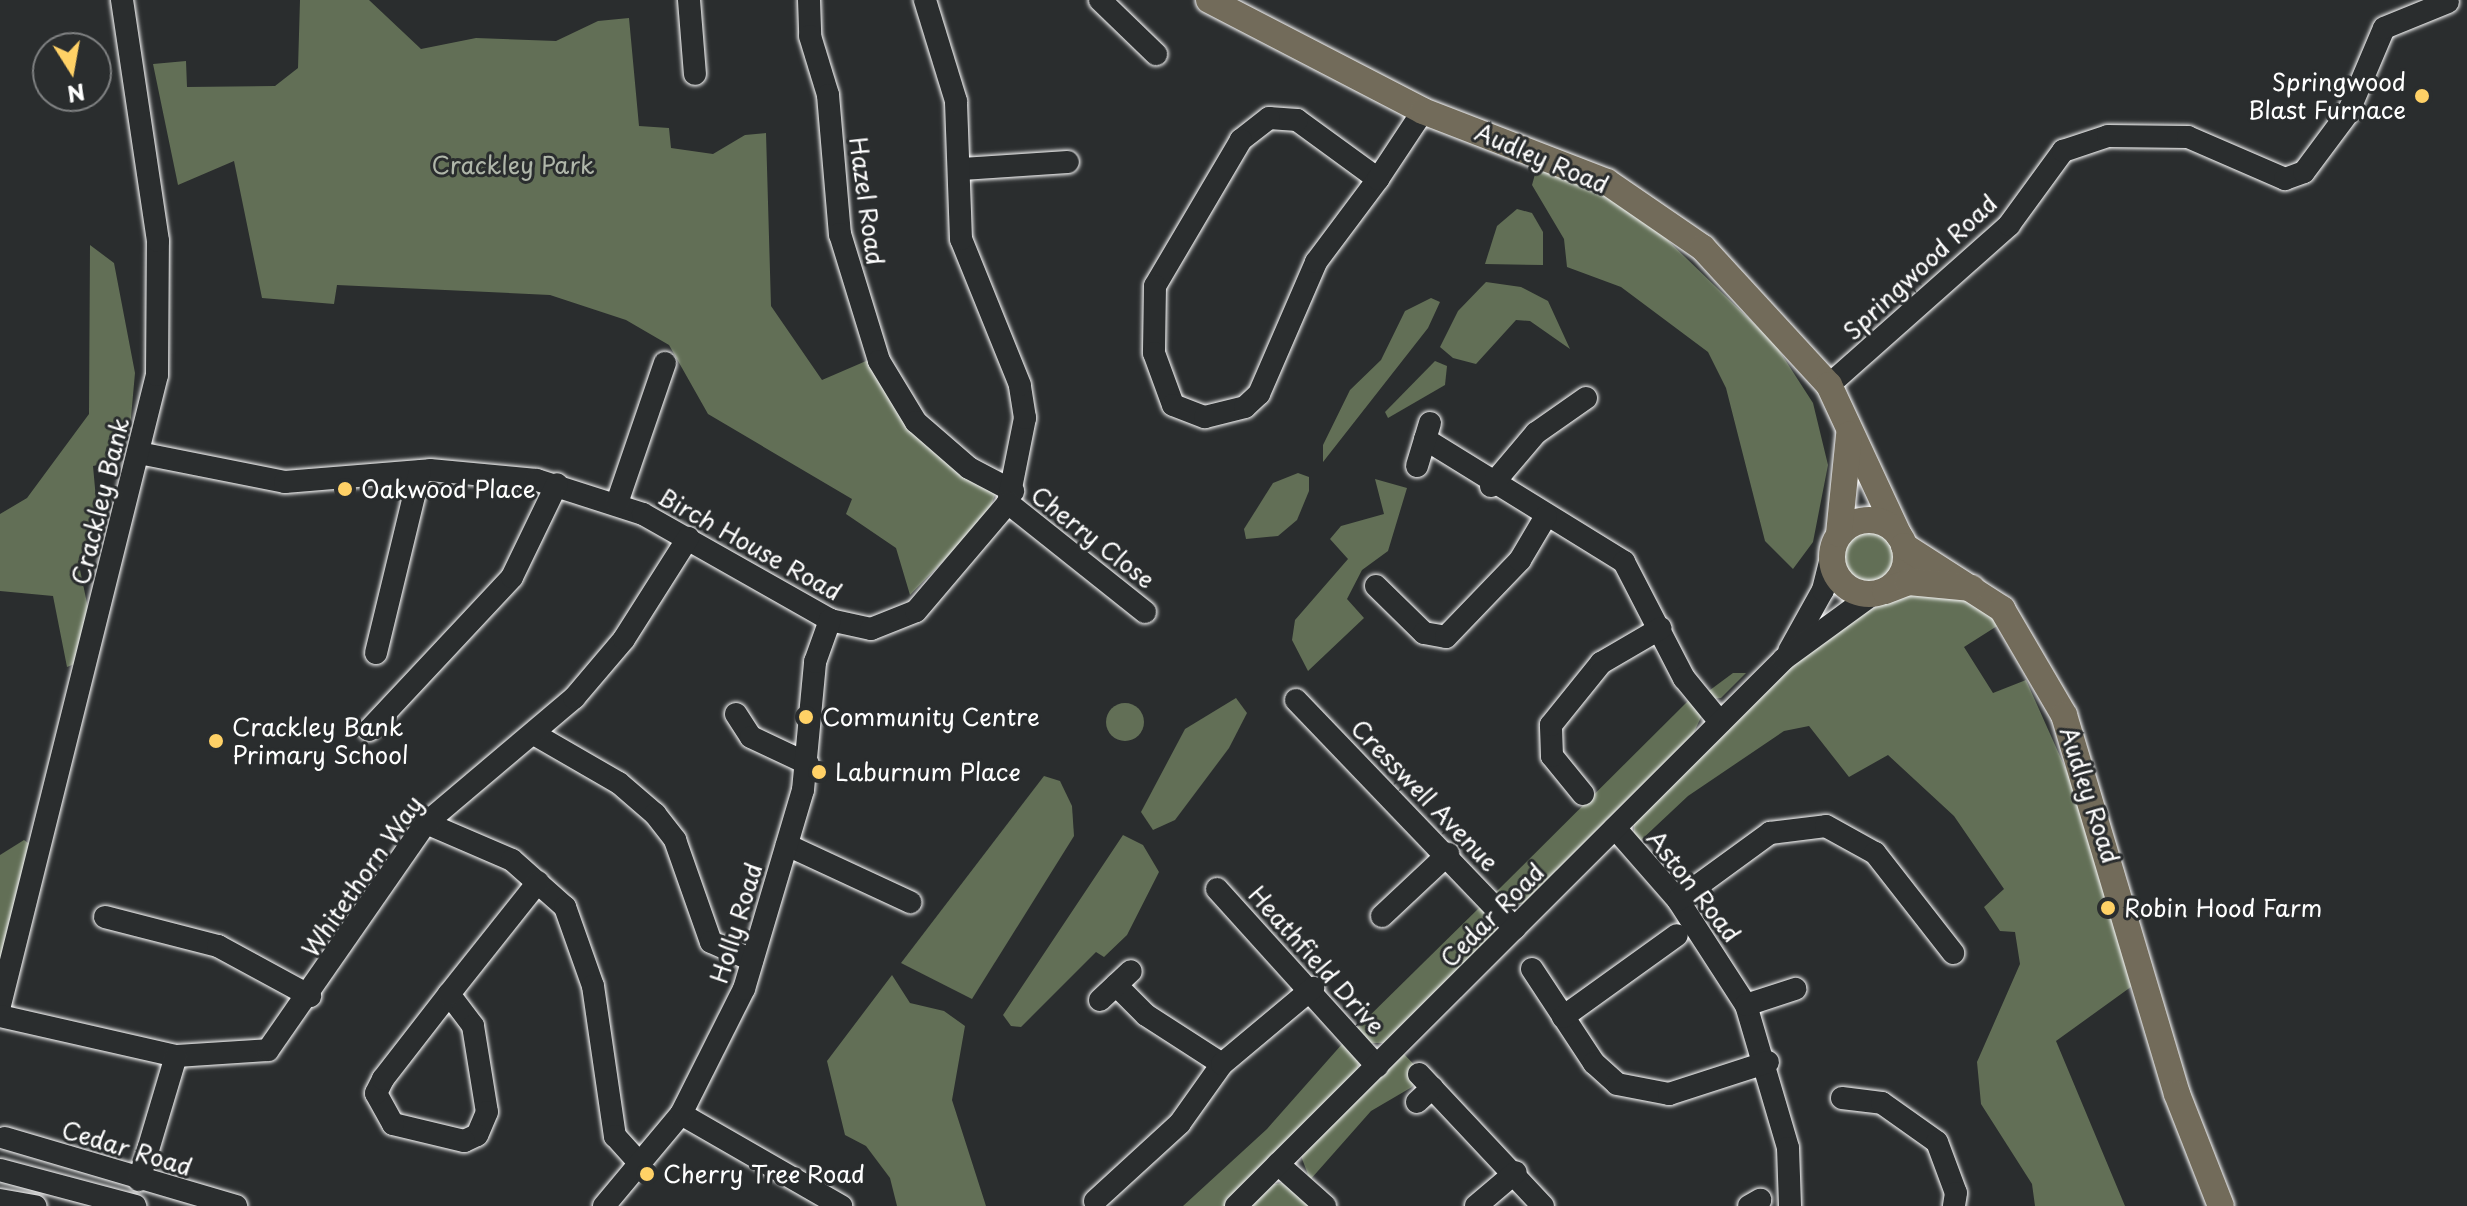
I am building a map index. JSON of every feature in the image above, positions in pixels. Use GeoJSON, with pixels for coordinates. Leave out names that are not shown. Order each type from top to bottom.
{"type":"FeatureCollection","features":[{"type":"Feature","properties":{"kind":"main road","name":"Audley Road"},"geometry":{"type":"LineString","coordinates":[[1209,0],[1423,111],[1591,175],[1663,219],[1703,248],[1829,385],[1902,541],[1978,589],[2028,643],[2064,715],[2177,1094],[2221,1206]]}},
{"type":"Feature","properties":{"kind":"main road"},"geometry":{"type":"LineString","coordinates":[[1849,426],[1835,546],[1846,587],[1877,593],[1908,582],[1978,589]]}},
{"type":"Feature","properties":{"kind":"main road"},"geometry":{"type":"LineString","coordinates":[[1835,546],[1873,520],[1902,541],[1903,573],[1877,593]]}},
{"type":"Feature","properties":{"kind":"street","name":"Crackley Bank"},"geometry":{"type":"LineString","coordinates":[[0,1005],[157,375],[162,287],[122,0]]}},
{"type":"Feature","properties":{"kind":"street"},"geometry":{"type":"LineString","coordinates":[[689,0],[695,74]]}},
{"type":"Feature","properties":{"kind":"street","name":"Hazel Road"},"geometry":{"type":"LineString","coordinates":[[809,0],[810,36],[828,95],[840,234],[879,361],[933,438],[1010,497]]}},
{"type":"Feature","properties":{"kind":"street","name":"Birch House Road"},"geometry":{"type":"LineString","coordinates":[[139,453],[285,482],[420,471],[557,484],[617,503],[688,538],[830,620],[871,629],[916,611],[1010,497],[1024,451],[1024,407],[961,239],[962,169],[956,101],[925,0]]}},
{"type":"Feature","properties":{"kind":"street"},"geometry":{"type":"LineString","coordinates":[[1100,0],[1156,54]]}},
{"type":"Feature","properties":{"kind":"street","name":"Springwood Road"},"geometry":{"type":"LineString","coordinates":[[1829,385],[2009,225],[2063,151],[2108,136],[2188,137],[2285,179],[2304,172],[2348,113],[2384,28],[2448,2]]}},
{"type":"Feature","properties":{"kind":"street"},"geometry":{"type":"LineString","coordinates":[[1378,179],[1297,120],[1269,118],[1247,134],[1155,286],[1154,353],[1173,405],[1205,417],[1245,407],[1259,394],[1316,262],[1378,179],[1423,111]]}},
{"type":"Feature","properties":{"kind":"street"},"geometry":{"type":"LineString","coordinates":[[962,169],[1068,162]]}},
{"type":"Feature","properties":{"kind":"street"},"geometry":{"type":"LineString","coordinates":[[617,503],[665,363]]}},
{"type":"Feature","properties":{"kind":"street"},"geometry":{"type":"LineString","coordinates":[[1491,486],[1536,433],[1586,395]]}},
{"type":"Feature","properties":{"kind":"street"},"geometry":{"type":"LineString","coordinates":[[1417,466],[1428,431],[1491,486],[1546,516],[1579,528],[1624,562],[1661,628],[1684,678],[1720,722]]}},
{"type":"Feature","properties":{"kind":"street"},"geometry":{"type":"LineString","coordinates":[[376,653],[420,471]]}},
{"type":"Feature","properties":{"kind":"street"},"geometry":{"type":"LineString","coordinates":[[369,730],[512,577],[557,484]]}},
{"type":"Feature","properties":{"kind":"street","name":"Cherry Close"},"geometry":{"type":"LineString","coordinates":[[1010,497],[1145,612]]}},
{"type":"Feature","properties":{"kind":"street"},"geometry":{"type":"LineString","coordinates":[[1376,586],[1424,633],[1446,637],[1520,560],[1546,516]]}},
{"type":"Feature","properties":{"kind":"street","name":"Whitethorn Way"},"geometry":{"type":"LineString","coordinates":[[0,1016],[176,1056],[268,1050],[310,996],[426,823],[466,782],[534,734],[624,639],[688,538]]}},
{"type":"Feature","properties":{"kind":"street"},"geometry":{"type":"LineString","coordinates":[[1784,659],[1823,590],[1835,546]]}},
{"type":"Feature","properties":{"kind":"street"},"geometry":{"type":"LineString","coordinates":[[1784,659],[1877,593]]}},
{"type":"Feature","properties":{"kind":"street","name":"Holly Road"},"geometry":{"type":"LineString","coordinates":[[604,1206],[681,1114],[725,1038],[787,845],[808,764],[815,662],[830,620]]}},
{"type":"Feature","properties":{"kind":"street"},"geometry":{"type":"LineString","coordinates":[[1580,778],[1552,756],[1551,725],[1601,663],[1661,628]]}},
{"type":"Feature","properties":{"kind":"street","name":"Cedar Road"},"geometry":{"type":"LineString","coordinates":[[1236,1206],[1784,659]]}},
{"type":"Feature","properties":{"kind":"street","name":"Cresswell Avenue"},"geometry":{"type":"LineString","coordinates":[[1296,700],[1448,854],[1515,928]]}},
{"type":"Feature","properties":{"kind":"street"},"geometry":{"type":"LineString","coordinates":[[736,714],[751,737],[808,764]]}},
{"type":"Feature","properties":{"kind":"street"},"geometry":{"type":"LineString","coordinates":[[534,734],[619,783],[655,814],[675,840],[711,942],[752,960]]}},
{"type":"Feature","properties":{"kind":"street"},"geometry":{"type":"LineString","coordinates":[[426,823],[512,860],[565,907],[593,986],[615,1136],[641,1165]]}},
{"type":"Feature","properties":{"kind":"street"},"geometry":{"type":"LineString","coordinates":[[1678,900],[1770,833],[1826,826],[1875,853],[1951,941]]}},
{"type":"Feature","properties":{"kind":"street","name":"Aston Road"},"geometry":{"type":"LineString","coordinates":[[1615,828],[1678,900],[1746,1005],[1768,1062],[1788,1148],[1790,1206]]}},
{"type":"Feature","properties":{"kind":"street"},"geometry":{"type":"LineString","coordinates":[[787,845],[910,902]]}},
{"type":"Feature","properties":{"kind":"street"},"geometry":{"type":"LineString","coordinates":[[1382,916],[1448,854]]}},
{"type":"Feature","properties":{"kind":"street"},"geometry":{"type":"LineString","coordinates":[[449,994],[473,1026],[487,1112],[477,1135],[464,1141],[393,1124],[376,1093],[449,994],[538,882]]}},
{"type":"Feature","properties":{"kind":"street","name":"Heathfield Drive"},"geometry":{"type":"LineString","coordinates":[[1217,889],[1313,988],[1377,1066]]}},
{"type":"Feature","properties":{"kind":"street"},"geometry":{"type":"LineString","coordinates":[[105,917],[218,946],[310,996]]}},
{"type":"Feature","properties":{"kind":"street"},"geometry":{"type":"LineString","coordinates":[[1563,1017],[1677,935]]}},
{"type":"Feature","properties":{"kind":"street"},"geometry":{"type":"LineString","coordinates":[[1532,969],[1594,1063],[1617,1084],[1669,1094],[1768,1062]]}},
{"type":"Feature","properties":{"kind":"street"},"geometry":{"type":"LineString","coordinates":[[1116,985],[1146,1015],[1222,1064]]}},
{"type":"Feature","properties":{"kind":"street"},"geometry":{"type":"LineString","coordinates":[[1095,1201],[1180,1123],[1222,1064],[1313,988]]}},
{"type":"Feature","properties":{"kind":"street"},"geometry":{"type":"LineString","coordinates":[[1746,1005],[1802,988]]}},
{"type":"Feature","properties":{"kind":"street"},"geometry":{"type":"LineString","coordinates":[[139,1180],[176,1056]]}},
{"type":"Feature","properties":{"kind":"street"},"geometry":{"type":"LineString","coordinates":[[1423,1088],[1516,1172],[1543,1206]]}},
{"type":"Feature","properties":{"kind":"street"},"geometry":{"type":"LineString","coordinates":[[1842,1098],[1882,1103],[1927,1132],[1949,1167],[1954,1206]]}},
{"type":"Feature","properties":{"kind":"street"},"geometry":{"type":"LineString","coordinates":[[681,1114],[837,1205]]}},
{"type":"Feature","properties":{"kind":"street","name":"Cedar Road"},"geometry":{"type":"LineString","coordinates":[[8,1151],[139,1180],[236,1206]]}},
{"type":"Feature","properties":{"kind":"street","name":"Cedar Road"},"geometry":{"type":"LineString","coordinates":[[8,1151],[135,1206]]}},
{"type":"Feature","properties":{"kind":"street"},"geometry":{"type":"LineString","coordinates":[[1278,1164],[1325,1206]]}},
{"type":"Feature","properties":{"kind":"street"},"geometry":{"type":"LineString","coordinates":[[1476,1206],[1516,1172]]}},
{"type":"Feature","properties":{"kind":"street"},"geometry":{"type":"LineString","coordinates":[[0,1200],[35,1206]]}},
{"type":"Feature","properties":{"kind":"green space","name":"Crackley Park"},"geometry":{"type":"Polygon","coordinates":[[[300,0],[369,0],[421,49],[476,38],[556,41],[598,21],[629,18],[639,126],[669,128],[671,148],[713,154],[745,135],[766,133],[771,306],[822,380],[873,358],[892,392],[997,489],[988,515],[910,595],[896,548],[846,514],[852,499],[708,414],[669,345],[626,320],[550,295],[337,285],[334,304],[262,298],[234,161],[178,185],[153,64],[186,61],[187,87],[275,86],[298,68],[300,0]]]}},
{"type":"Feature","properties":{"kind":"green space"},"geometry":{"type":"Polygon","coordinates":[[[1537,167],[1614,199],[1654,227],[1775,344],[1813,403],[1828,465],[1813,542],[1793,569],[1765,541],[1726,388],[1708,352],[1621,287],[1567,267],[1564,239],[1532,185],[1537,167]]]}},
{"type":"Feature","properties":{"kind":"green space"},"geometry":{"type":"Polygon","coordinates":[[[1517,209],[1532,213],[1543,232],[1543,265],[1485,264],[1497,226],[1517,209]]]}},
{"type":"Feature","properties":{"kind":"green space"},"geometry":{"type":"Polygon","coordinates":[[[90,245],[114,263],[135,373],[130,428],[112,462],[93,466],[97,510],[79,565],[88,608],[77,663],[67,667],[53,596],[0,591],[0,514],[27,498],[89,414],[90,245]]]}},
{"type":"Feature","properties":{"kind":"green space"},"geometry":{"type":"Polygon","coordinates":[[[1486,282],[1521,287],[1548,301],[1570,349],[1530,321],[1516,320],[1476,364],[1453,358],[1440,347],[1458,311],[1486,282]]]}},
{"type":"Feature","properties":{"kind":"green space"},"geometry":{"type":"Polygon","coordinates":[[[1431,298],[1440,302],[1428,328],[1323,462],[1323,445],[1350,390],[1381,360],[1405,311],[1431,298]]]}},
{"type":"Feature","properties":{"kind":"green space"},"geometry":{"type":"Polygon","coordinates":[[[1435,361],[1447,366],[1445,385],[1388,418],[1385,412],[1435,361]]]}},
{"type":"Feature","properties":{"kind":"green space"},"geometry":{"type":"Polygon","coordinates":[[[1298,473],[1309,477],[1309,491],[1297,520],[1278,536],[1246,539],[1244,529],[1273,483],[1298,473]]]}},
{"type":"Feature","properties":{"kind":"green space"},"geometry":{"type":"Polygon","coordinates":[[[1375,479],[1407,488],[1388,551],[1362,570],[1347,599],[1364,618],[1308,671],[1292,640],[1295,620],[1348,559],[1330,539],[1341,526],[1384,514],[1375,479]]]}},
{"type":"Feature","properties":{"kind":"green space"},"geometry":{"type":"Polygon","coordinates":[[[1869,530],[1889,538],[1897,558],[1889,578],[1869,586],[1849,578],[1841,558],[1849,538],[1869,530]]]}},
{"type":"Feature","properties":{"kind":"green space"},"geometry":{"type":"Polygon","coordinates":[[[1910,591],[1962,596],[2005,621],[1964,647],[1993,693],[2026,680],[2068,774],[2135,984],[2056,1041],[2125,1206],[2035,1206],[2032,1184],[1981,1104],[1977,1062],[2020,964],[2015,932],[2000,931],[1984,907],[2004,889],[1954,816],[1888,755],[1849,777],[1809,726],[1784,731],[1688,796],[1639,842],[1634,834],[1634,824],[1801,656],[1852,618],[1910,591]]]}},
{"type":"Feature","properties":{"kind":"green space"},"geometry":{"type":"Polygon","coordinates":[[[1733,673],[1746,673],[1721,698],[1710,699],[1706,693],[1733,673]]]}},
{"type":"Feature","properties":{"kind":"green space"},"geometry":{"type":"Polygon","coordinates":[[[1692,697],[1703,713],[1689,743],[1529,903],[1503,906],[1493,895],[1692,697]]]}},
{"type":"Feature","properties":{"kind":"green space"},"geometry":{"type":"Polygon","coordinates":[[[1236,698],[1247,713],[1229,748],[1175,820],[1153,830],[1141,812],[1185,729],[1236,698]]]}},
{"type":"Feature","properties":{"kind":"green space"},"geometry":{"type":"Polygon","coordinates":[[[1125,703],[1138,709],[1144,722],[1138,735],[1125,741],[1112,735],[1106,722],[1112,709],[1125,703]]]}},
{"type":"Feature","properties":{"kind":"green space"},"geometry":{"type":"Polygon","coordinates":[[[1044,776],[1060,781],[1072,806],[1074,836],[972,999],[901,963],[1044,776]]]}},
{"type":"Feature","properties":{"kind":"green space"},"geometry":{"type":"Polygon","coordinates":[[[1123,835],[1143,845],[1159,872],[1127,935],[1104,957],[1096,952],[1021,1027],[1011,1026],[1003,1015],[1123,835]]]}},
{"type":"Feature","properties":{"kind":"green space"},"geometry":{"type":"Polygon","coordinates":[[[24,840],[32,846],[0,976],[0,855],[24,840]]]}},
{"type":"Feature","properties":{"kind":"green space"},"geometry":{"type":"Polygon","coordinates":[[[1482,905],[1497,929],[1492,937],[1387,1043],[1363,1043],[1354,1031],[1482,905]]]}},
{"type":"Feature","properties":{"kind":"green space"},"geometry":{"type":"Polygon","coordinates":[[[892,975],[910,1003],[944,1011],[965,1026],[952,1100],[986,1206],[897,1206],[890,1178],[866,1146],[845,1135],[827,1061],[892,975]]]}},
{"type":"Feature","properties":{"kind":"green space"},"geometry":{"type":"Polygon","coordinates":[[[1343,1043],[1359,1061],[1358,1070],[1225,1206],[1183,1206],[1267,1129],[1343,1043]]]}},
{"type":"Feature","properties":{"kind":"green space"},"geometry":{"type":"Polygon","coordinates":[[[1404,1054],[1421,1072],[1412,1087],[1371,1111],[1310,1180],[1301,1156],[1404,1054]]]}},
{"type":"Feature","properties":{"kind":"green space"},"geometry":{"type":"Polygon","coordinates":[[[1282,1183],[1311,1206],[1252,1206],[1274,1184],[1282,1183]]]}},
{"type":"Feature","properties":{"kind":"place","name":"Springwood Blast Furnace"},"geometry":{"type":"Point","coordinates":[2422,96]}},
{"type":"Feature","properties":{"kind":"place","name":"Oakwood Place"},"geometry":{"type":"Point","coordinates":[345,489]}},
{"type":"Feature","properties":{"kind":"place","name":"Community Centre"},"geometry":{"type":"Point","coordinates":[806,717]}},
{"type":"Feature","properties":{"kind":"place","name":"Crackley Bank Primary School"},"geometry":{"type":"Point","coordinates":[216,741]}},
{"type":"Feature","properties":{"kind":"place","name":"Laburnum Place"},"geometry":{"type":"Point","coordinates":[819,772]}},
{"type":"Feature","properties":{"kind":"place","name":"Robin Hood Farm"},"geometry":{"type":"Point","coordinates":[2108,908]}},
{"type":"Feature","properties":{"kind":"place","name":"Cherry Tree Road"},"geometry":{"type":"Point","coordinates":[647,1174]}}]}
